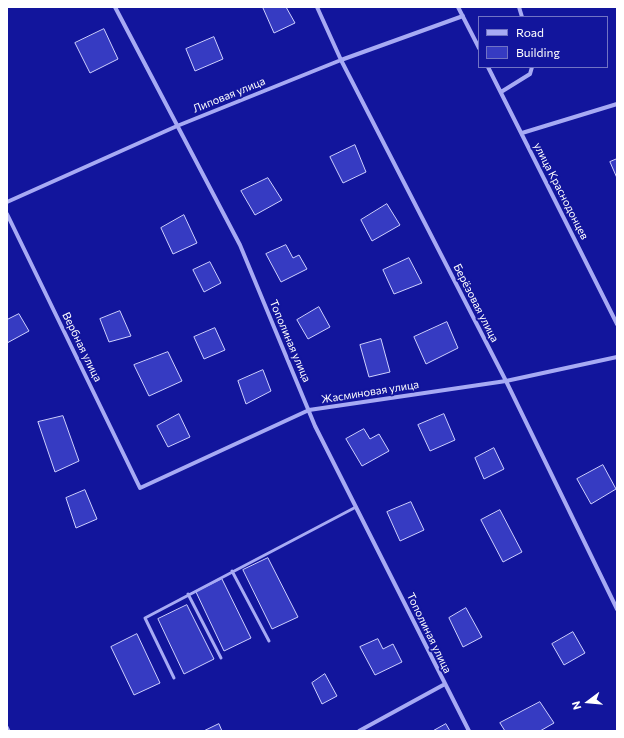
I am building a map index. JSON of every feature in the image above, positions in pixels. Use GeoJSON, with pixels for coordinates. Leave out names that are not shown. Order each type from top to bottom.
{"type":"FeatureCollection","features":[{"type":"Feature","properties":{"kind":"street","name":"Тополиная улица"},"geometry":{"type":"LineString","coordinates":[[115,7],[240,245],[309,410],[356,507],[469,731]]}},
{"type":"Feature","properties":{"kind":"street","name":"Берёзовая улица"},"geometry":{"type":"LineString","coordinates":[[317,7],[341,60],[506,381],[617,609]]}},
{"type":"Feature","properties":{"kind":"street"},"geometry":{"type":"LineString","coordinates":[[458,7],[478,46]]}},
{"type":"Feature","properties":{"kind":"street","name":"Липовая улица"},"geometry":{"type":"LineString","coordinates":[[7,202],[177,126],[341,60],[463,16]]}},
{"type":"Feature","properties":{"kind":"street","name":"улица Краснодонцев"},"geometry":{"type":"LineString","coordinates":[[489,68],[617,324]]}},
{"type":"Feature","properties":{"kind":"street"},"geometry":{"type":"LineString","coordinates":[[501,92],[530,74],[532,68]]}},
{"type":"Feature","properties":{"kind":"street"},"geometry":{"type":"LineString","coordinates":[[522,133],[617,104]]}},
{"type":"Feature","properties":{"kind":"street","name":"Вербная улица"},"geometry":{"type":"LineString","coordinates":[[7,214],[140,488]]}},
{"type":"Feature","properties":{"kind":"street","name":"Жасминовая улица"},"geometry":{"type":"LineString","coordinates":[[140,488],[309,410],[506,381],[617,357]]}},
{"type":"Feature","properties":{"kind":"street"},"geometry":{"type":"LineString","coordinates":[[359,731],[445,684]]}},
{"type":"Feature","properties":{"kind":"lane"},"geometry":{"type":"LineString","coordinates":[[174,678],[145,618],[188,594],[356,507]]}},
{"type":"Feature","properties":{"kind":"lane"},"geometry":{"type":"LineString","coordinates":[[232,571],[269,641]]}},
{"type":"Feature","properties":{"kind":"lane"},"geometry":{"type":"LineString","coordinates":[[188,594],[221,658]]}},
{"type":"Feature","properties":{"kind":"lane"},"geometry":{"type":"LineString","coordinates":[[7,727],[9,731]]}},
{"type":"Feature","properties":{"kind":"building"},"geometry":{"type":"Polygon","coordinates":[[[286,7],[295,23],[274,33],[263,8],[286,7]]]}},
{"type":"Feature","properties":{"kind":"building"},"geometry":{"type":"Polygon","coordinates":[[[104,29],[118,59],[90,73],[75,43],[104,29]]]}},
{"type":"Feature","properties":{"kind":"building"},"geometry":{"type":"Polygon","coordinates":[[[214,37],[223,59],[195,71],[186,49],[214,37]]]}},
{"type":"Feature","properties":{"kind":"building"},"geometry":{"type":"Polygon","coordinates":[[[355,145],[366,172],[343,183],[330,157],[355,145]]]}},
{"type":"Feature","properties":{"kind":"building"},"geometry":{"type":"Polygon","coordinates":[[[617,159],[617,178],[610,162],[617,159]]]}},
{"type":"Feature","properties":{"kind":"building"},"geometry":{"type":"Polygon","coordinates":[[[268,178],[282,200],[255,215],[241,191],[268,178]]]}},
{"type":"Feature","properties":{"kind":"building"},"geometry":{"type":"Polygon","coordinates":[[[387,204],[400,225],[372,241],[361,220],[387,204]]]}},
{"type":"Feature","properties":{"kind":"building"},"geometry":{"type":"Polygon","coordinates":[[[184,215],[197,243],[173,254],[161,228],[184,215]]]}},
{"type":"Feature","properties":{"kind":"building"},"geometry":{"type":"Polygon","coordinates":[[[286,245],[293,258],[299,255],[307,269],[281,282],[266,254],[286,245]]]}},
{"type":"Feature","properties":{"kind":"building"},"geometry":{"type":"Polygon","coordinates":[[[409,258],[422,283],[394,294],[383,270],[409,258]]]}},
{"type":"Feature","properties":{"kind":"building"},"geometry":{"type":"Polygon","coordinates":[[[210,262],[221,283],[204,292],[193,270],[210,262]]]}},
{"type":"Feature","properties":{"kind":"building"},"geometry":{"type":"Polygon","coordinates":[[[319,307],[330,327],[308,339],[297,320],[319,307]]]}},
{"type":"Feature","properties":{"kind":"building"},"geometry":{"type":"Polygon","coordinates":[[[120,311],[131,336],[109,342],[100,319],[120,311]]]}},
{"type":"Feature","properties":{"kind":"building"},"geometry":{"type":"Polygon","coordinates":[[[19,314],[29,331],[7,343],[7,320],[19,314]]]}},
{"type":"Feature","properties":{"kind":"building"},"geometry":{"type":"Polygon","coordinates":[[[447,322],[458,348],[426,364],[414,337],[447,322]]]}},
{"type":"Feature","properties":{"kind":"building"},"geometry":{"type":"Polygon","coordinates":[[[215,328],[225,350],[204,359],[194,337],[215,328]]]}},
{"type":"Feature","properties":{"kind":"building"},"geometry":{"type":"Polygon","coordinates":[[[381,339],[390,372],[369,377],[360,345],[381,339]]]}},
{"type":"Feature","properties":{"kind":"building"},"geometry":{"type":"Polygon","coordinates":[[[168,352],[182,381],[149,396],[134,365],[168,352]]]}},
{"type":"Feature","properties":{"kind":"building"},"geometry":{"type":"Polygon","coordinates":[[[263,370],[271,391],[246,404],[238,381],[263,370]]]}},
{"type":"Feature","properties":{"kind":"building"},"geometry":{"type":"Polygon","coordinates":[[[179,414],[190,437],[168,447],[157,426],[179,414]]]}},
{"type":"Feature","properties":{"kind":"building"},"geometry":{"type":"Polygon","coordinates":[[[444,414],[455,440],[430,451],[418,425],[444,414]]]}},
{"type":"Feature","properties":{"kind":"building"},"geometry":{"type":"Polygon","coordinates":[[[63,416],[79,461],[55,472],[38,422],[63,416]]]}},
{"type":"Feature","properties":{"kind":"building"},"geometry":{"type":"Polygon","coordinates":[[[364,429],[370,439],[379,434],[389,451],[362,466],[346,439],[364,429]]]}},
{"type":"Feature","properties":{"kind":"building"},"geometry":{"type":"Polygon","coordinates":[[[494,448],[504,469],[484,479],[475,458],[494,448]]]}},
{"type":"Feature","properties":{"kind":"building"},"geometry":{"type":"Polygon","coordinates":[[[603,465],[616,489],[591,504],[577,479],[603,465]]]}},
{"type":"Feature","properties":{"kind":"building"},"geometry":{"type":"Polygon","coordinates":[[[85,490],[97,519],[76,528],[66,498],[85,490]]]}},
{"type":"Feature","properties":{"kind":"building"},"geometry":{"type":"Polygon","coordinates":[[[411,502],[424,530],[400,541],[387,512],[411,502]]]}},
{"type":"Feature","properties":{"kind":"building"},"geometry":{"type":"Polygon","coordinates":[[[500,510],[522,552],[503,562],[481,520],[500,510]]]}},
{"type":"Feature","properties":{"kind":"building"},"geometry":{"type":"Polygon","coordinates":[[[268,558],[298,617],[272,629],[243,570],[268,558]]]}},
{"type":"Feature","properties":{"kind":"building"},"geometry":{"type":"Polygon","coordinates":[[[222,579],[251,638],[224,651],[196,592],[222,579]]]}},
{"type":"Feature","properties":{"kind":"building"},"geometry":{"type":"Polygon","coordinates":[[[187,605],[214,659],[184,674],[158,619],[187,605]]]}},
{"type":"Feature","properties":{"kind":"building"},"geometry":{"type":"Polygon","coordinates":[[[466,608],[482,637],[463,647],[449,618],[466,608]]]}},
{"type":"Feature","properties":{"kind":"building"},"geometry":{"type":"Polygon","coordinates":[[[573,632],[585,653],[564,665],[552,644],[573,632]]]}},
{"type":"Feature","properties":{"kind":"building"},"geometry":{"type":"Polygon","coordinates":[[[137,634],[160,683],[134,695],[111,647],[137,634]]]}},
{"type":"Feature","properties":{"kind":"building"},"geometry":{"type":"Polygon","coordinates":[[[378,639],[383,649],[393,644],[402,662],[375,675],[360,647],[378,639]]]}},
{"type":"Feature","properties":{"kind":"building"},"geometry":{"type":"Polygon","coordinates":[[[325,674],[337,696],[322,704],[312,683],[325,674]]]}},
{"type":"Feature","properties":{"kind":"building"},"geometry":{"type":"Polygon","coordinates":[[[540,702],[554,723],[540,731],[505,731],[500,723],[540,702]]]}},
{"type":"Feature","properties":{"kind":"building"},"geometry":{"type":"Polygon","coordinates":[[[219,724],[222,731],[204,731],[219,724]]]}},
{"type":"Feature","properties":{"kind":"building"},"geometry":{"type":"Polygon","coordinates":[[[446,724],[450,731],[433,731],[446,724]]]}}]}
